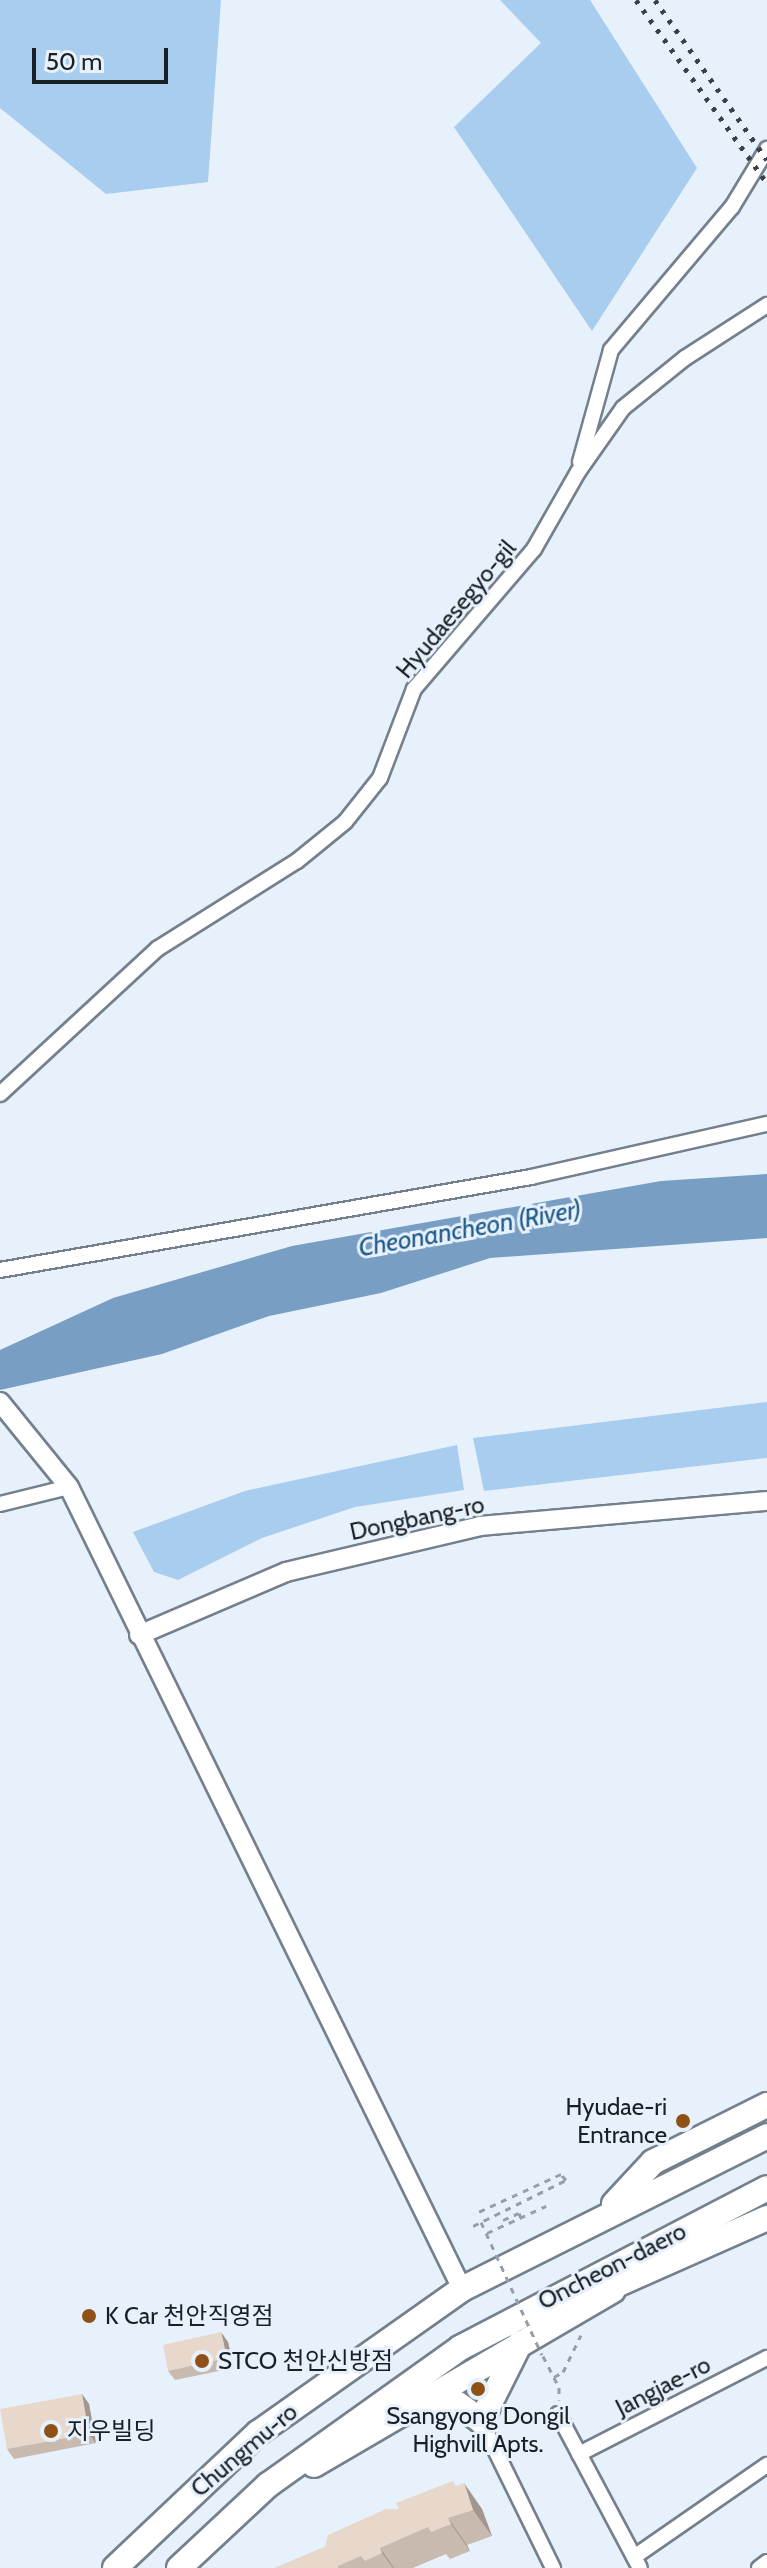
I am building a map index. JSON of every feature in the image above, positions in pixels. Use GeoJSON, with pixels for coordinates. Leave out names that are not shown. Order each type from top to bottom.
{"type":"FeatureCollection","features":[{"type":"Feature","properties":{"kind":"highway"},"geometry":{"type":"LineString","coordinates":[[605,2215],[653,2162],[767,2105]]}},
{"type":"Feature","properties":{"kind":"highway","name":"Oncheon-daero"},"geometry":{"type":"LineString","coordinates":[[462,2289],[767,2136]]}},
{"type":"Feature","properties":{"kind":"highway","name":"Oncheon-daero"},"geometry":{"type":"LineString","coordinates":[[460,2348],[529,2308],[767,2188]]}},
{"type":"Feature","properties":{"kind":"highway"},"geometry":{"type":"LineString","coordinates":[[268,2485],[343,2451],[407,2409],[531,2346],[613,2290],[767,2218]]}},
{"type":"Feature","properties":{"kind":"highway","name":"Chungmu-ro"},"geometry":{"type":"LineString","coordinates":[[115,2568],[258,2433],[462,2289]]}},
{"type":"Feature","properties":{"kind":"highway"},"geometry":{"type":"LineString","coordinates":[[529,2308],[613,2290]]}},
{"type":"Feature","properties":{"kind":"highway"},"geometry":{"type":"LineString","coordinates":[[407,2409],[433,2401],[458,2404],[481,2421],[491,2393],[531,2346]]}},
{"type":"Feature","properties":{"kind":"highway","name":"Chungmu-ro"},"geometry":{"type":"LineString","coordinates":[[179,2568],[268,2485],[460,2348]]}},
{"type":"Feature","properties":{"kind":"street"},"geometry":{"type":"LineString","coordinates":[[578,472],[611,350],[732,207],[767,149]]}},
{"type":"Feature","properties":{"kind":"street","name":"Hyudaesegyo-gil"},"geometry":{"type":"LineString","coordinates":[[0,1094],[157,949],[297,861],[345,822],[380,778],[414,689],[534,549],[578,472],[623,408],[685,358],[767,305]]}},
{"type":"Feature","properties":{"kind":"street"},"geometry":{"type":"LineString","coordinates":[[0,1270],[531,1177],[767,1124]]}},
{"type":"Feature","properties":{"kind":"street"},"geometry":{"type":"LineString","coordinates":[[0,1402],[64,1479],[462,2289]]}},
{"type":"Feature","properties":{"kind":"street"},"geometry":{"type":"LineString","coordinates":[[0,1504],[64,1479]]}},
{"type":"Feature","properties":{"kind":"street","name":"Dongbang-ro"},"geometry":{"type":"LineString","coordinates":[[139,1635],[286,1572],[480,1526],[767,1501]]}},
{"type":"Feature","properties":{"kind":"street","name":"Jangjae-ro"},"geometry":{"type":"LineString","coordinates":[[579,2454],[767,2358]]}},
{"type":"Feature","properties":{"kind":"street"},"geometry":{"type":"LineString","coordinates":[[558,2414],[637,2562],[767,2465]]}},
{"type":"Feature","properties":{"kind":"street"},"geometry":{"type":"LineString","coordinates":[[481,2421],[553,2568]]}},
{"type":"Feature","properties":{"kind":"street"},"geometry":{"type":"LineString","coordinates":[[759,2568],[767,2562]]}},
{"type":"Feature","properties":{"kind":"path"},"geometry":{"type":"LineString","coordinates":[[473,2226],[565,2184],[564,2174],[474,2214]]}},
{"type":"Feature","properties":{"kind":"path"},"geometry":{"type":"LineString","coordinates":[[487,2233],[546,2206]]}},
{"type":"Feature","properties":{"kind":"path"},"geometry":{"type":"LineString","coordinates":[[503,2220],[519,2213],[521,2218]]}},
{"type":"Feature","properties":{"kind":"path"},"geometry":{"type":"LineString","coordinates":[[481,2222],[531,2346],[559,2387]]}},
{"type":"Feature","properties":{"kind":"path"},"geometry":{"type":"LineString","coordinates":[[554,2377],[563,2372],[582,2336],[580,2332],[567,2338]]}},
{"type":"Feature","properties":{"kind":"path"},"geometry":{"type":"LineString","coordinates":[[531,2346],[554,2344]]}},
{"type":"Feature","properties":{"kind":"shaded area"},"geometry":{"type":"Polygon","coordinates":[[[0,0],[221,0],[208,182],[106,194],[0,108],[0,0]]]}},
{"type":"Feature","properties":{"kind":"shaded area"},"geometry":{"type":"Polygon","coordinates":[[[500,0],[590,0],[697,168],[592,331],[454,127],[541,43],[500,0]]]}},
{"type":"Feature","properties":{"kind":"shaded area"},"geometry":{"type":"Polygon","coordinates":[[[767,1402],[767,1458],[484,1491],[473,1438],[767,1402]]]}},
{"type":"Feature","properties":{"kind":"shaded area"},"geometry":{"type":"Polygon","coordinates":[[[457,1445],[464,1490],[355,1507],[262,1538],[178,1580],[154,1572],[133,1532],[245,1491],[457,1445]]]}},
{"type":"Feature","properties":{"kind":"water","name":"Cheonancheon (River)"},"geometry":{"type":"Polygon","coordinates":[[[767,1174],[767,1238],[490,1258],[381,1293],[269,1316],[162,1354],[0,1390],[0,1350],[113,1298],[292,1246],[661,1181],[767,1174]]]}},
{"type":"Feature","properties":{"kind":"building"},"geometry":{"type":"Polygon","coordinates":[[[221,2332],[227,2358],[168,2371],[163,2345],[221,2332]]]}},
{"type":"Feature","properties":{"kind":"building","name":"지우빌딩"},"geometry":{"type":"Polygon","coordinates":[[[82,2394],[89,2434],[7,2449],[0,2409],[82,2394]]]}},
{"type":"Feature","properties":{"kind":"building"},"geometry":{"type":"Polygon","coordinates":[[[453,2481],[456,2486],[464,2483],[473,2510],[448,2518],[451,2524],[431,2532],[428,2527],[380,2548],[382,2553],[365,2561],[361,2556],[338,2568],[275,2568],[325,2547],[328,2535],[386,2509],[399,2509],[396,2503],[453,2481]]]}},
{"type":"Feature","properties":{"kind":"railway"},"geometry":{"type":"LineString","coordinates":[[636,0],[767,183]]}},
{"type":"Feature","properties":{"kind":"railway"},"geometry":{"type":"LineString","coordinates":[[655,0],[767,160]]}},
{"type":"Feature","properties":{"kind":"place","name":"Hyudae-ri Entrance"},"geometry":{"type":"Point","coordinates":[683,2121]}},
{"type":"Feature","properties":{"kind":"place","name":"K Car 천안직영점"},"geometry":{"type":"Point","coordinates":[89,2316]}},
{"type":"Feature","properties":{"kind":"place","name":"STCO 천안신방점"},"geometry":{"type":"Point","coordinates":[202,2361]}},
{"type":"Feature","properties":{"kind":"place","name":"Ssangyong Dongil Highvill Apts."},"geometry":{"type":"Point","coordinates":[478,2389]}},
{"type":"Feature","properties":{"kind":"place","name":"지우빌딩"},"geometry":{"type":"Point","coordinates":[51,2431]}}]}
